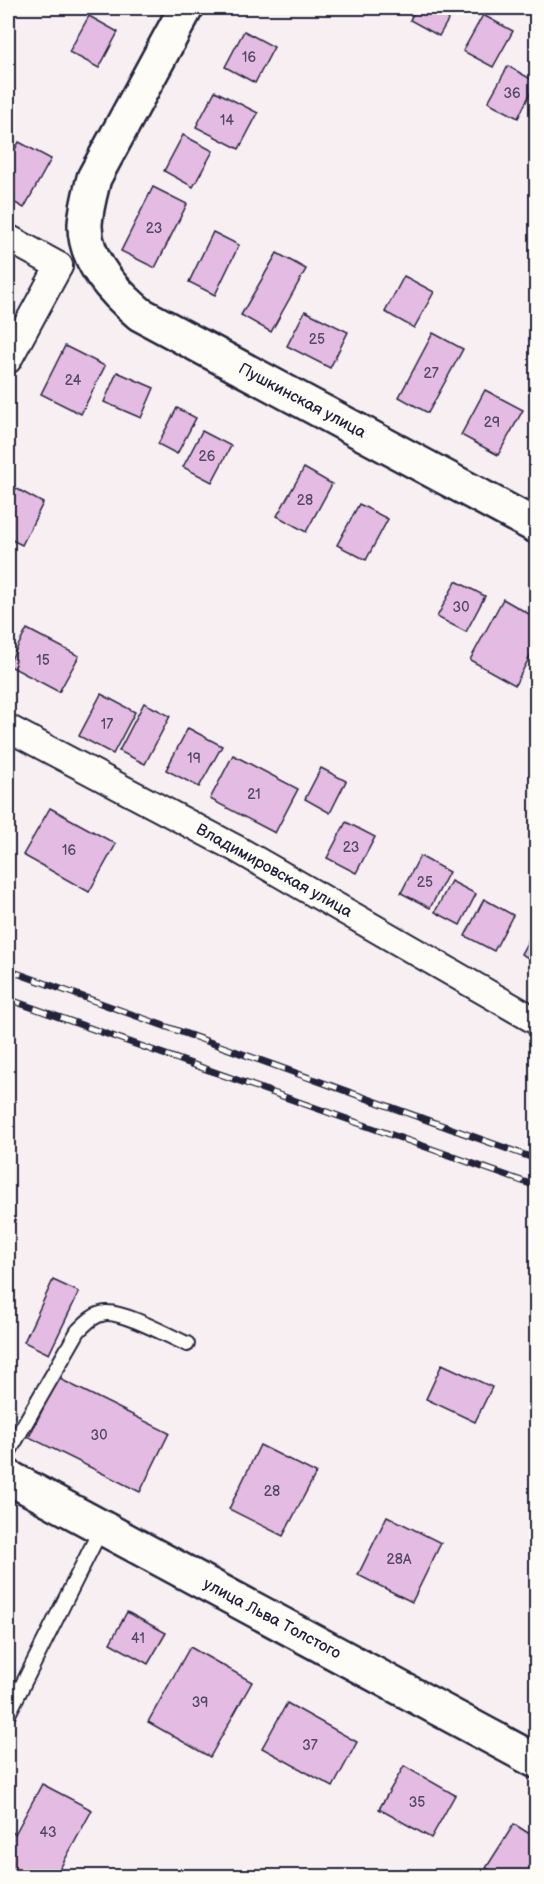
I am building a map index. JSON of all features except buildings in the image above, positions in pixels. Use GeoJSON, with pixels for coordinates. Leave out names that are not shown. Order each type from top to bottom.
{"type":"FeatureCollection","features":[{"type":"Feature","properties":{"kind":"street","name":"Пушкинская улица"},"geometry":{"type":"LineString","coordinates":[[186,8],[94,178],[87,204],[85,227],[90,251],[101,273],[120,297],[140,314],[537,526]]}},
{"type":"Feature","properties":{"kind":"street"},"geometry":{"type":"LineString","coordinates":[[8,238],[59,266]]}},
{"type":"Feature","properties":{"kind":"street"},"geometry":{"type":"LineString","coordinates":[[8,360],[59,266],[90,251]]}},
{"type":"Feature","properties":{"kind":"street","name":"Владимировская улица"},"geometry":{"type":"LineString","coordinates":[[8,728],[237,849],[537,1021]]}},
{"type":"Feature","properties":{"kind":"street","name":"улица Льва Толстого"},"geometry":{"type":"LineString","coordinates":[[8,1477],[537,1761]]}},
{"type":"Feature","properties":{"kind":"lane"},"geometry":{"type":"LineString","coordinates":[[8,1453],[78,1331],[90,1319],[105,1313],[121,1315],[187,1344]]}},
{"type":"Feature","properties":{"kind":"lane"},"geometry":{"type":"LineString","coordinates":[[8,1714],[102,1527]]}},
{"type":"Feature","properties":{"kind":"railway"},"geometry":{"type":"LineString","coordinates":[[8,970],[536,1159]]}},
{"type":"Feature","properties":{"kind":"railway"},"geometry":{"type":"LineString","coordinates":[[8,999],[536,1186]]}}]}
